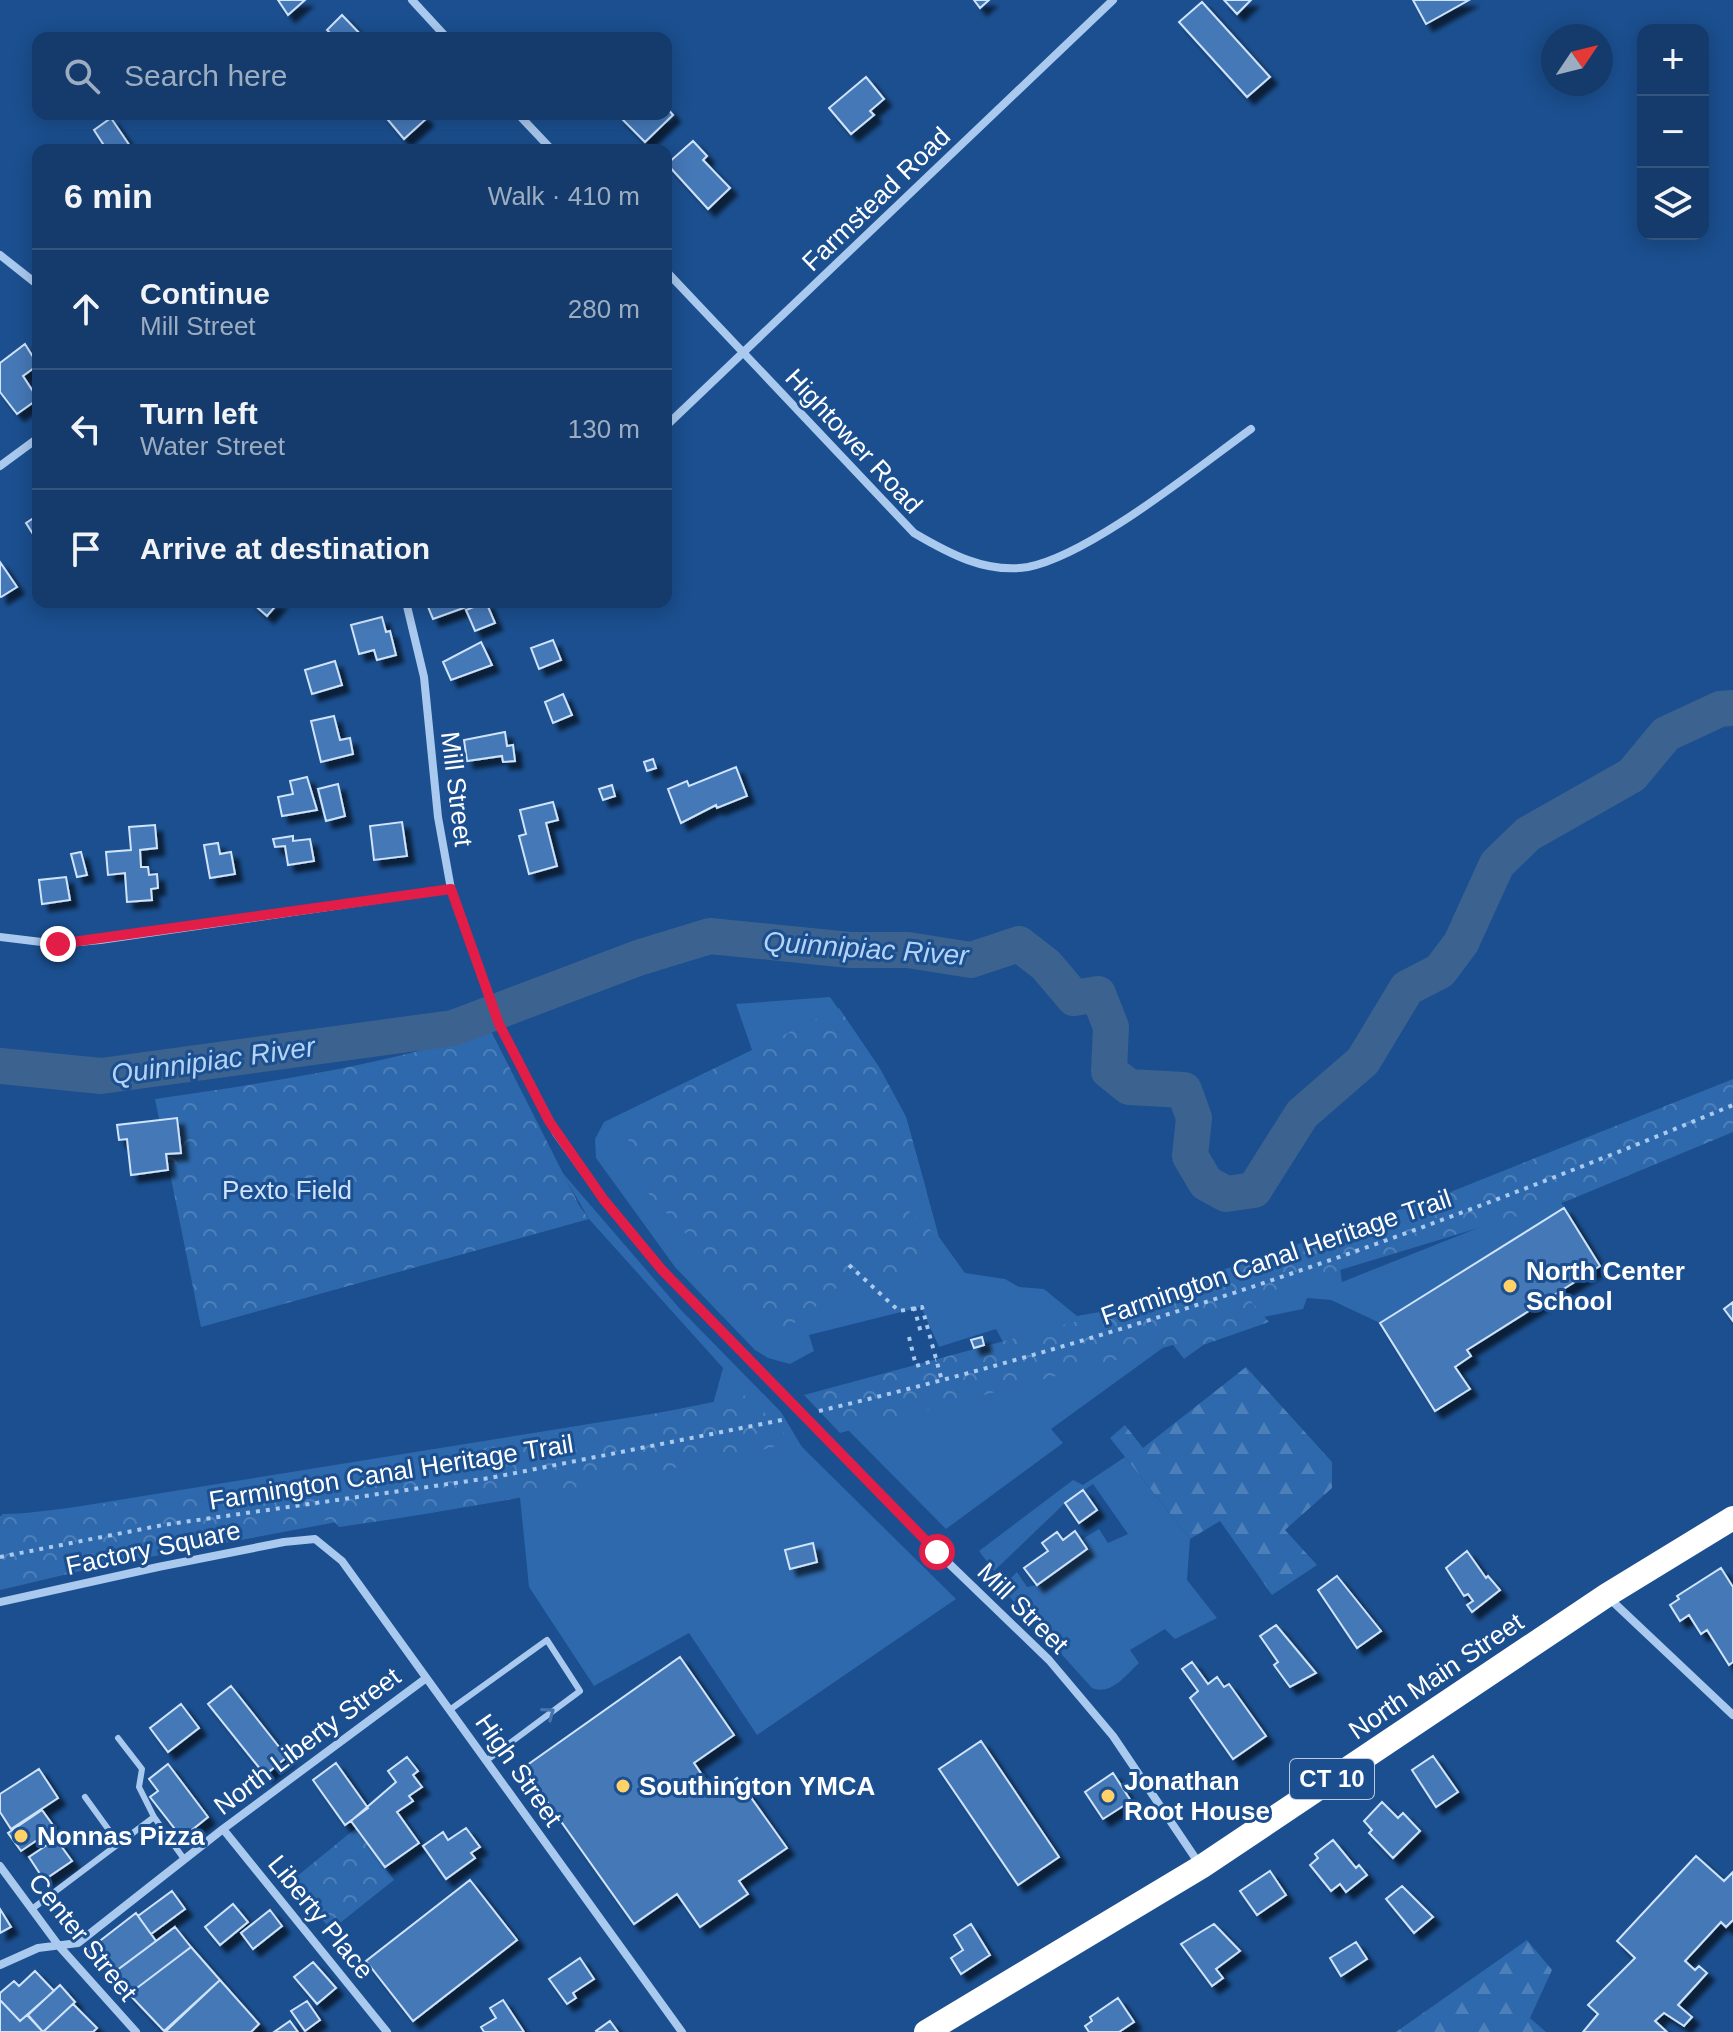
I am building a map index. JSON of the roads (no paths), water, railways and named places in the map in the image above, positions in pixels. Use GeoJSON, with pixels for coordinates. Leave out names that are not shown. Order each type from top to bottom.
{"type":"FeatureCollection","features":[{"type":"Feature","properties":{"kind":"highway","name":"North Main Street"},"geometry":{"type":"LineString","coordinates":[[926,2032],[1201,1867],[1607,1595],[1733,1518]]}},
{"type":"Feature","properties":{"kind":"street"},"geometry":{"type":"LineString","coordinates":[[412,0],[441,32]]}},
{"type":"Feature","properties":{"kind":"street","name":"Farmstead Road"},"geometry":{"type":"LineString","coordinates":[[672,420],[1113,0]]}},
{"type":"Feature","properties":{"kind":"street"},"geometry":{"type":"LineString","coordinates":[[524,120],[546,144]]}},
{"type":"Feature","properties":{"kind":"street"},"geometry":{"type":"LineString","coordinates":[[0,255],[32,280]]}},
{"type":"Feature","properties":{"kind":"street","name":"Hightower Road"},"geometry":{"type":"LineString","coordinates":[[672,277],[914,533],[953,556],[989,567],[1028,567],[1070,552],[1137,510],[1251,429]]}},
{"type":"Feature","properties":{"kind":"street"},"geometry":{"type":"LineString","coordinates":[[0,466],[32,442]]}},
{"type":"Feature","properties":{"kind":"street","name":"Mill Street"},"geometry":{"type":"LineString","coordinates":[[407,608],[424,677],[438,817],[451,889],[499,1024],[556,1133],[604,1200],[662,1270],[937,1552],[1049,1660],[1113,1736],[1201,1867]]}},
{"type":"Feature","properties":{"kind":"street"},"geometry":{"type":"LineString","coordinates":[[0,937],[58,944],[100,940],[451,889]]}},
{"type":"Feature","properties":{"kind":"street","name":"Factory Square"},"geometry":{"type":"LineString","coordinates":[[0,1602],[200,1558],[304,1538],[315,1539]]}},
{"type":"Feature","properties":{"kind":"street","name":"High Street"},"geometry":{"type":"LineString","coordinates":[[315,1539],[342,1561],[682,2032]]}},
{"type":"Feature","properties":{"kind":"street"},"geometry":{"type":"LineString","coordinates":[[1607,1595],[1733,1715]]}},
{"type":"Feature","properties":{"kind":"street","name":"North Liberty Street"},"geometry":{"type":"LineString","coordinates":[[0,1965],[38,1948],[78,1943],[223,1829],[425,1679]]}},
{"type":"Feature","properties":{"kind":"street","name":"Liberty Place"},"geometry":{"type":"LineString","coordinates":[[223,1829],[388,2032]]}},
{"type":"Feature","properties":{"kind":"street","name":"Center Street"},"geometry":{"type":"LineString","coordinates":[[0,1866],[59,1946],[136,2032]]}},
{"type":"Feature","properties":{"kind":"lane"},"geometry":{"type":"LineString","coordinates":[[451,1709],[547,1640],[580,1691],[487,1760]]}},
{"type":"Feature","properties":{"kind":"lane"},"geometry":{"type":"LineString","coordinates":[[118,1738],[142,1769],[139,1787],[154,1817],[184,1859]]}},
{"type":"Feature","properties":{"kind":"lane"},"geometry":{"type":"LineString","coordinates":[[85,1797],[119,1844]]}},
{"type":"Feature","properties":{"kind":"lane"},"geometry":{"type":"LineString","coordinates":[[32,1909],[154,1817]]}},
{"type":"Feature","properties":{"kind":"waterway","name":"Quinnipiac River"},"geometry":{"type":"LineString","coordinates":[[0,1066],[101,1076],[453,1028],[638,958],[710,936],[850,950],[908,950],[971,960],[1019,944],[1046,965],[1074,998],[1098,994],[1111,1027],[1109,1071],[1129,1087],[1184,1090],[1194,1118],[1190,1156],[1206,1183],[1226,1194],[1254,1190],[1302,1114],[1363,1061],[1407,988],[1440,971],[1461,943],[1497,864],[1528,834],[1632,775],[1666,734],[1720,709],[1733,708]]}},
{"type":"Feature","properties":{"kind":"place","name":"North Center School"},"geometry":{"type":"Point","coordinates":[1510,1286]}},
{"type":"Feature","properties":{"kind":"place","name":"Southington YMCA"},"geometry":{"type":"Point","coordinates":[623,1786]}},
{"type":"Feature","properties":{"kind":"place","name":"Jonathan Root House"},"geometry":{"type":"Point","coordinates":[1108,1796]}},
{"type":"Feature","properties":{"kind":"place","name":"Nonnas Pizza"},"geometry":{"type":"Point","coordinates":[21,1836]}},
{"type":"Feature","properties":{"kind":"park label","name":"Pexto Field"},"geometry":{"type":"Point","coordinates":[287,1190]}}]}
